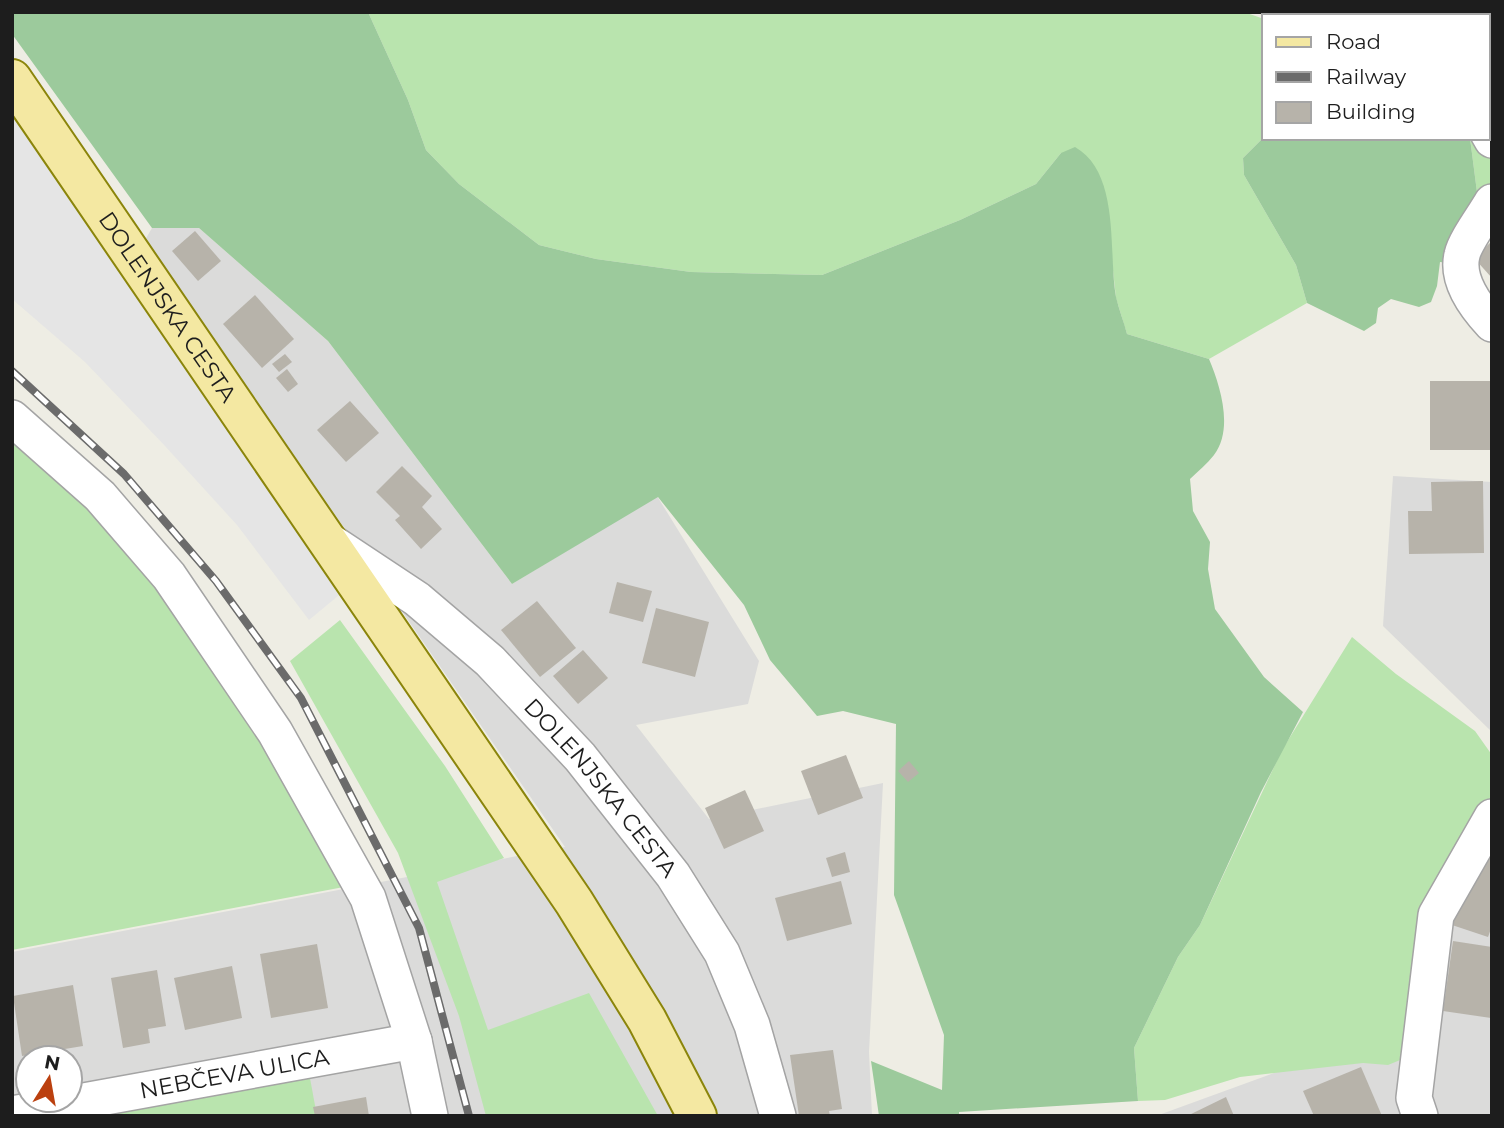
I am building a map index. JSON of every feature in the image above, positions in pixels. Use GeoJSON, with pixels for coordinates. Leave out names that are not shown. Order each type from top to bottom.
{"type":"FeatureCollection","features":[{"type":"Feature","properties":{"kind":"main road","name":"DOLENJSKA CESTA"},"geometry":{"type":"LineString","coordinates":[[12,79],[322,536],[575,902],[647,1020],[697,1116]]}},
{"type":"Feature","properties":{"kind":"street"},"geometry":{"type":"LineString","coordinates":[[1492,202],[1462,255],[1464,281],[1479,310],[1492,324]]}},
{"type":"Feature","properties":{"kind":"street"},"geometry":{"type":"LineString","coordinates":[[12,418],[100,496],[169,576],[275,732],[368,898],[414,1041],[430,1116]]}},
{"type":"Feature","properties":{"kind":"street","name":"DOLENJSKA CESTA"},"geometry":{"type":"LineString","coordinates":[[322,536],[417,599],[490,662],[580,757],[665,864],[722,953],[752,1025],[778,1116]]}},
{"type":"Feature","properties":{"kind":"street"},"geometry":{"type":"LineString","coordinates":[[1420,1116],[1414,1098],[1436,915],[1492,817]]}},
{"type":"Feature","properties":{"kind":"street","name":"NEBČEVA ULICA"},"geometry":{"type":"LineString","coordinates":[[12,1114],[414,1041]]}},
{"type":"Feature","properties":{"kind":"shaded area"},"geometry":{"type":"Polygon","coordinates":[[[12,103],[344,591],[309,620],[237,525],[165,446],[85,362],[12,299],[12,103]]]}},
{"type":"Feature","properties":{"kind":"shaded area"},"geometry":{"type":"Polygon","coordinates":[[[152,228],[199,228],[328,341],[512,584],[657,496],[759,661],[748,704],[636,725],[709,819],[883,783],[869,1052],[872,1116],[12,1116],[12,952],[565,847],[145,240],[152,228]]]}},
{"type":"Feature","properties":{"kind":"shaded area"},"geometry":{"type":"Polygon","coordinates":[[[1393,476],[1492,482],[1492,732],[1383,626],[1393,476]]]}},
{"type":"Feature","properties":{"kind":"shaded area"},"geometry":{"type":"Polygon","coordinates":[[[1492,832],[1492,1116],[1156,1116],[1414,1022],[1492,832]]]}},
{"type":"Feature","properties":{"kind":"green space"},"geometry":{"type":"Polygon","coordinates":[[[12,12],[368,12],[408,100],[426,150],[459,184],[539,245],[596,259],[691,272],[822,275],[960,220],[1036,184],[1061,153],[1075,147],[1090,159],[1100,175],[1106,194],[1116,297],[1127,334],[1209,359],[1221,394],[1224,420],[1220,444],[1214,455],[1190,479],[1193,511],[1210,542],[1208,569],[1215,609],[1264,677],[1303,712],[1261,792],[1200,925],[1178,957],[1134,1048],[1138,1101],[959,1112],[959,1116],[879,1116],[871,1061],[942,1090],[944,1035],[894,895],[896,724],[843,711],[817,716],[770,660],[744,605],[658,497],[512,584],[328,341],[199,228],[152,228],[12,34],[12,12]]]}},
{"type":"Feature","properties":{"kind":"green space"},"geometry":{"type":"Polygon","coordinates":[[[368,12],[1244,12],[1262,18],[1262,139],[1243,158],[1244,175],[1296,265],[1307,303],[1209,359],[1127,334],[1116,298],[1111,252],[1061,153],[1036,184],[960,220],[822,275],[691,272],[596,259],[539,245],[459,184],[426,150],[408,100],[368,12]]]}},
{"type":"Feature","properties":{"kind":"green space"},"geometry":{"type":"Polygon","coordinates":[[[1490,82],[1492,194],[1478,200],[1470,140],[1490,140],[1490,82]]]}},
{"type":"Feature","properties":{"kind":"green space"},"geometry":{"type":"Polygon","coordinates":[[[1262,139],[1470,140],[1478,200],[1462,265],[1440,262],[1437,286],[1431,302],[1419,307],[1391,299],[1378,308],[1376,323],[1364,331],[1307,303],[1296,265],[1244,175],[1243,158],[1262,139]]]}},
{"type":"Feature","properties":{"kind":"green space"},"geometry":{"type":"Polygon","coordinates":[[[12,430],[110,524],[267,738],[349,886],[12,950],[12,430]]]}},
{"type":"Feature","properties":{"kind":"green space"},"geometry":{"type":"Polygon","coordinates":[[[340,620],[445,766],[504,858],[437,882],[488,1030],[589,993],[658,1116],[486,1116],[459,1016],[398,853],[290,661],[340,620]]]}},
{"type":"Feature","properties":{"kind":"green space"},"geometry":{"type":"Polygon","coordinates":[[[1352,637],[1396,674],[1475,731],[1492,755],[1492,822],[1469,835],[1405,1058],[1388,1065],[1363,1063],[1240,1077],[1165,1100],[1138,1101],[1134,1048],[1178,957],[1200,925],[1282,750],[1352,637]]]}},
{"type":"Feature","properties":{"kind":"green space"},"geometry":{"type":"Polygon","coordinates":[[[309,1073],[317,1116],[69,1116],[309,1073]]]}},
{"type":"Feature","properties":{"kind":"building"},"geometry":{"type":"Polygon","coordinates":[[[195,231],[221,261],[198,281],[172,251],[195,231]]]}},
{"type":"Feature","properties":{"kind":"building"},"geometry":{"type":"Polygon","coordinates":[[[1492,241],[1492,278],[1474,258],[1492,241]]]}},
{"type":"Feature","properties":{"kind":"building"},"geometry":{"type":"Polygon","coordinates":[[[255,295],[294,339],[262,368],[223,324],[255,295]]]}},
{"type":"Feature","properties":{"kind":"building"},"geometry":{"type":"Polygon","coordinates":[[[285,354],[292,362],[279,372],[272,364],[285,354]]]}},
{"type":"Feature","properties":{"kind":"building"},"geometry":{"type":"Polygon","coordinates":[[[287,369],[298,384],[288,392],[276,378],[287,369]]]}},
{"type":"Feature","properties":{"kind":"building"},"geometry":{"type":"Polygon","coordinates":[[[1430,381],[1492,381],[1492,450],[1430,450],[1430,381]]]}},
{"type":"Feature","properties":{"kind":"building"},"geometry":{"type":"Polygon","coordinates":[[[350,401],[379,433],[346,462],[317,430],[350,401]]]}},
{"type":"Feature","properties":{"kind":"building"},"geometry":{"type":"Polygon","coordinates":[[[402,466],[432,496],[422,507],[442,529],[421,549],[395,520],[400,516],[376,492],[402,466]]]}},
{"type":"Feature","properties":{"kind":"building"},"geometry":{"type":"Polygon","coordinates":[[[1483,481],[1484,553],[1409,554],[1408,511],[1432,511],[1431,482],[1483,481]]]}},
{"type":"Feature","properties":{"kind":"building"},"geometry":{"type":"Polygon","coordinates":[[[617,582],[652,591],[643,622],[609,613],[617,582]]]}},
{"type":"Feature","properties":{"kind":"building"},"geometry":{"type":"Polygon","coordinates":[[[537,601],[576,648],[540,677],[501,630],[537,601]]]}},
{"type":"Feature","properties":{"kind":"building"},"geometry":{"type":"Polygon","coordinates":[[[656,608],[709,622],[695,677],[642,663],[656,608]]]}},
{"type":"Feature","properties":{"kind":"building"},"geometry":{"type":"Polygon","coordinates":[[[583,650],[608,678],[578,704],[553,676],[583,650]]]}},
{"type":"Feature","properties":{"kind":"building"},"geometry":{"type":"Polygon","coordinates":[[[846,755],[863,798],[818,815],[801,771],[846,755]]]}},
{"type":"Feature","properties":{"kind":"building"},"geometry":{"type":"Polygon","coordinates":[[[909,761],[919,773],[908,782],[898,771],[909,761]]]}},
{"type":"Feature","properties":{"kind":"building"},"geometry":{"type":"Polygon","coordinates":[[[745,790],[764,831],[724,849],[705,808],[745,790]]]}},
{"type":"Feature","properties":{"kind":"building"},"geometry":{"type":"Polygon","coordinates":[[[1484,825],[1492,827],[1492,926],[1488,937],[1452,925],[1484,825]]]}},
{"type":"Feature","properties":{"kind":"building"},"geometry":{"type":"Polygon","coordinates":[[[845,852],[850,872],[832,877],[826,858],[845,852]]]}},
{"type":"Feature","properties":{"kind":"building"},"geometry":{"type":"Polygon","coordinates":[[[841,881],[852,924],[787,941],[775,898],[841,881]]]}},
{"type":"Feature","properties":{"kind":"building"},"geometry":{"type":"Polygon","coordinates":[[[1453,941],[1492,947],[1491,1018],[1443,1011],[1453,941]]]}},
{"type":"Feature","properties":{"kind":"building"},"geometry":{"type":"Polygon","coordinates":[[[317,944],[328,1008],[271,1018],[260,954],[317,944]]]}},
{"type":"Feature","properties":{"kind":"building"},"geometry":{"type":"Polygon","coordinates":[[[232,966],[242,1018],[185,1030],[174,978],[232,966]]]}},
{"type":"Feature","properties":{"kind":"building"},"geometry":{"type":"Polygon","coordinates":[[[157,970],[166,1026],[148,1029],[150,1043],[123,1048],[111,978],[157,970]]]}},
{"type":"Feature","properties":{"kind":"building"},"geometry":{"type":"Polygon","coordinates":[[[73,985],[83,1044],[20,1044],[13,996],[73,985]]]}},
{"type":"Feature","properties":{"kind":"building"},"geometry":{"type":"Polygon","coordinates":[[[833,1050],[842,1109],[829,1111],[830,1116],[799,1116],[790,1055],[833,1050]]]}},
{"type":"Feature","properties":{"kind":"building"},"geometry":{"type":"Polygon","coordinates":[[[1361,1067],[1382,1116],[1314,1116],[1303,1091],[1361,1067]]]}},
{"type":"Feature","properties":{"kind":"building"},"geometry":{"type":"Polygon","coordinates":[[[366,1097],[369,1116],[315,1116],[313,1107],[366,1097]]]}},
{"type":"Feature","properties":{"kind":"building"},"geometry":{"type":"Polygon","coordinates":[[[1226,1097],[1234,1116],[1187,1116],[1226,1097]]]}},
{"type":"Feature","properties":{"kind":"railway"},"geometry":{"type":"LineString","coordinates":[[12,371],[124,474],[216,581],[301,698],[419,928],[469,1116]]}}]}
